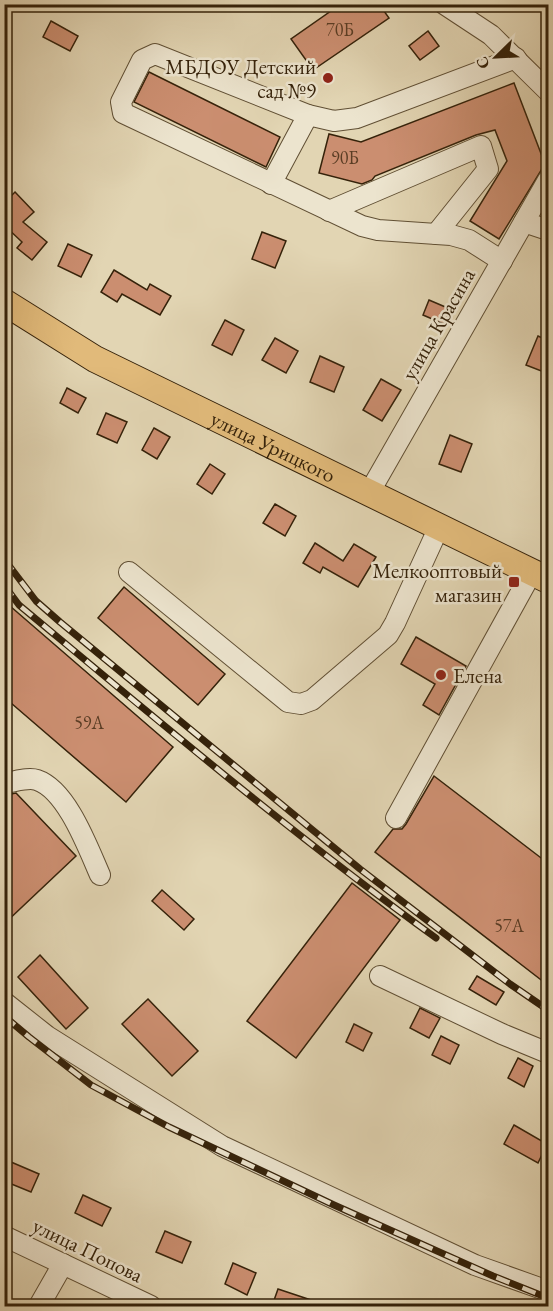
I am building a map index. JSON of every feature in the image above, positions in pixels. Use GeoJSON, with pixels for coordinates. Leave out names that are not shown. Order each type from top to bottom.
{"type":"FeatureCollection","features":[{"type":"Feature","properties":{"kind":"main road","name":"улица Урицкого"},"geometry":{"type":"LineString","coordinates":[[4,302],[95,359],[540,576]]}},
{"type":"Feature","properties":{"kind":"street"},"geometry":{"type":"LineString","coordinates":[[455,7],[516,57],[549,91]]}},
{"type":"Feature","properties":{"kind":"street"},"geometry":{"type":"LineString","coordinates":[[502,261],[469,240],[451,235],[378,230],[362,226],[123,113],[121,102],[142,60],[155,54],[308,115],[334,121],[357,118],[516,57]]}},
{"type":"Feature","properties":{"kind":"street"},"geometry":{"type":"LineString","coordinates":[[271,184],[308,115]]}},
{"type":"Feature","properties":{"kind":"street"},"geometry":{"type":"LineString","coordinates":[[329,211],[481,146],[488,169],[436,234]]}},
{"type":"Feature","properties":{"kind":"street","name":"улица Красина"},"geometry":{"type":"LineString","coordinates":[[369,493],[549,180]]}},
{"type":"Feature","properties":{"kind":"street"},"geometry":{"type":"LineString","coordinates":[[524,222],[549,230]]}},
{"type":"Feature","properties":{"kind":"street"},"geometry":{"type":"LineString","coordinates":[[129,572],[288,702],[301,704],[312,700],[388,635],[396,623],[439,527]]}},
{"type":"Feature","properties":{"kind":"street"},"geometry":{"type":"LineString","coordinates":[[396,818],[540,576]]}},
{"type":"Feature","properties":{"kind":"street"},"geometry":{"type":"LineString","coordinates":[[4,783],[35,779],[48,786],[76,820],[100,875]]}},
{"type":"Feature","properties":{"kind":"street"},"geometry":{"type":"LineString","coordinates":[[380,976],[502,1034],[549,1053]]}},
{"type":"Feature","properties":{"kind":"street"},"geometry":{"type":"LineString","coordinates":[[4,1002],[46,1036],[222,1146],[475,1265],[549,1291]]}},
{"type":"Feature","properties":{"kind":"street","name":"улица Попова"},"geometry":{"type":"LineString","coordinates":[[4,1236],[151,1306]]}},
{"type":"Feature","properties":{"kind":"street"},"geometry":{"type":"LineString","coordinates":[[39,1306],[63,1264]]}},
{"type":"Feature","properties":{"kind":"building"},"geometry":{"type":"Polygon","coordinates":[[[341,4],[379,4],[389,18],[313,70],[291,39],[341,4]]]}},
{"type":"Feature","properties":{"kind":"building"},"geometry":{"type":"Polygon","coordinates":[[[51,21],[78,36],[70,51],[43,37],[51,21]]]}},
{"type":"Feature","properties":{"kind":"building"},"geometry":{"type":"Polygon","coordinates":[[[428,31],[439,46],[420,60],[409,46],[428,31]]]}},
{"type":"Feature","properties":{"kind":"building"},"geometry":{"type":"Polygon","coordinates":[[[149,72],[280,137],[266,167],[134,102],[149,72]]]}},
{"type":"Feature","properties":{"kind":"building"},"geometry":{"type":"Polygon","coordinates":[[[514,83],[545,164],[499,239],[470,221],[507,161],[495,130],[476,135],[375,176],[372,180],[362,184],[319,173],[329,134],[361,142],[514,83]]]}},
{"type":"Feature","properties":{"kind":"building"},"geometry":{"type":"Polygon","coordinates":[[[15,192],[34,212],[23,222],[47,242],[32,260],[17,248],[22,242],[4,225],[4,203],[15,192]]]}},
{"type":"Feature","properties":{"kind":"building"},"geometry":{"type":"Polygon","coordinates":[[[262,232],[286,241],[275,268],[252,259],[262,232]]]}},
{"type":"Feature","properties":{"kind":"building"},"geometry":{"type":"Polygon","coordinates":[[[68,244],[92,255],[81,277],[58,266],[68,244]]]}},
{"type":"Feature","properties":{"kind":"building"},"geometry":{"type":"Polygon","coordinates":[[[114,270],[147,290],[150,284],[171,296],[160,315],[122,294],[117,302],[101,292],[114,270]]]}},
{"type":"Feature","properties":{"kind":"building"},"geometry":{"type":"Polygon","coordinates":[[[429,300],[450,309],[444,324],[423,315],[429,300]]]}},
{"type":"Feature","properties":{"kind":"building"},"geometry":{"type":"Polygon","coordinates":[[[225,320],[244,330],[232,355],[212,345],[225,320]]]}},
{"type":"Feature","properties":{"kind":"building"},"geometry":{"type":"Polygon","coordinates":[[[538,336],[549,341],[549,374],[526,365],[538,336]]]}},
{"type":"Feature","properties":{"kind":"building"},"geometry":{"type":"Polygon","coordinates":[[[275,338],[298,351],[286,373],[262,360],[275,338]]]}},
{"type":"Feature","properties":{"kind":"building"},"geometry":{"type":"Polygon","coordinates":[[[320,356],[344,367],[334,392],[310,382],[320,356]]]}},
{"type":"Feature","properties":{"kind":"building"},"geometry":{"type":"Polygon","coordinates":[[[381,379],[401,390],[382,421],[363,410],[381,379]]]}},
{"type":"Feature","properties":{"kind":"building"},"geometry":{"type":"Polygon","coordinates":[[[67,388],[86,398],[78,413],[60,403],[67,388]]]}},
{"type":"Feature","properties":{"kind":"building"},"geometry":{"type":"Polygon","coordinates":[[[106,413],[127,422],[117,443],[97,434],[106,413]]]}},
{"type":"Feature","properties":{"kind":"building"},"geometry":{"type":"Polygon","coordinates":[[[154,428],[170,437],[157,459],[142,450],[154,428]]]}},
{"type":"Feature","properties":{"kind":"building"},"geometry":{"type":"Polygon","coordinates":[[[450,435],[472,444],[461,472],[439,464],[450,435]]]}},
{"type":"Feature","properties":{"kind":"building"},"geometry":{"type":"Polygon","coordinates":[[[210,464],[225,474],[212,494],[197,484],[210,464]]]}},
{"type":"Feature","properties":{"kind":"building"},"geometry":{"type":"Polygon","coordinates":[[[275,504],[296,516],[285,536],[263,523],[275,504]]]}},
{"type":"Feature","properties":{"kind":"building"},"geometry":{"type":"Polygon","coordinates":[[[315,543],[343,561],[354,544],[376,557],[358,587],[323,567],[320,573],[303,563],[315,543]]]}},
{"type":"Feature","properties":{"kind":"building"},"geometry":{"type":"Polygon","coordinates":[[[124,587],[225,674],[198,705],[98,618],[124,587]]]}},
{"type":"Feature","properties":{"kind":"building"},"geometry":{"type":"Polygon","coordinates":[[[10,606],[173,747],[126,802],[4,697],[4,613],[10,606]]]}},
{"type":"Feature","properties":{"kind":"building","name":"Елена"},"geometry":{"type":"Polygon","coordinates":[[[416,637],[466,666],[439,715],[423,705],[435,684],[401,664],[416,637]]]}},
{"type":"Feature","properties":{"kind":"building"},"geometry":{"type":"Polygon","coordinates":[[[434,776],[549,864],[549,986],[375,852],[393,829],[402,829],[406,824],[434,776]]]}},
{"type":"Feature","properties":{"kind":"building"},"geometry":{"type":"Polygon","coordinates":[[[16,793],[76,856],[4,924],[4,800],[16,793]]]}},
{"type":"Feature","properties":{"kind":"building"},"geometry":{"type":"Polygon","coordinates":[[[352,883],[400,920],[296,1058],[247,1021],[352,883]]]}},
{"type":"Feature","properties":{"kind":"building"},"geometry":{"type":"Polygon","coordinates":[[[162,890],[194,919],[184,930],[152,901],[162,890]]]}},
{"type":"Feature","properties":{"kind":"building"},"geometry":{"type":"Polygon","coordinates":[[[40,955],[88,1008],[66,1029],[18,977],[40,955]]]}},
{"type":"Feature","properties":{"kind":"building"},"geometry":{"type":"Polygon","coordinates":[[[477,976],[504,992],[496,1005],[469,989],[477,976]]]}},
{"type":"Feature","properties":{"kind":"building"},"geometry":{"type":"Polygon","coordinates":[[[148,999],[198,1051],[172,1076],[122,1024],[148,999]]]}},
{"type":"Feature","properties":{"kind":"building"},"geometry":{"type":"Polygon","coordinates":[[[420,1008],[440,1018],[429,1038],[410,1028],[420,1008]]]}},
{"type":"Feature","properties":{"kind":"building"},"geometry":{"type":"Polygon","coordinates":[[[354,1024],[372,1033],[363,1051],[346,1042],[354,1024]]]}},
{"type":"Feature","properties":{"kind":"building"},"geometry":{"type":"Polygon","coordinates":[[[441,1036],[459,1045],[450,1064],[432,1055],[441,1036]]]}},
{"type":"Feature","properties":{"kind":"building"},"geometry":{"type":"Polygon","coordinates":[[[518,1058],[533,1066],[524,1087],[508,1078],[518,1058]]]}},
{"type":"Feature","properties":{"kind":"building"},"geometry":{"type":"Polygon","coordinates":[[[514,1125],[547,1144],[538,1163],[504,1144],[514,1125]]]}},
{"type":"Feature","properties":{"kind":"building"},"geometry":{"type":"Polygon","coordinates":[[[4,1159],[39,1174],[31,1192],[4,1181],[4,1159]]]}},
{"type":"Feature","properties":{"kind":"building"},"geometry":{"type":"Polygon","coordinates":[[[83,1195],[111,1208],[102,1226],[75,1213],[83,1195]]]}},
{"type":"Feature","properties":{"kind":"building"},"geometry":{"type":"Polygon","coordinates":[[[165,1231],[191,1242],[182,1263],[156,1252],[165,1231]]]}},
{"type":"Feature","properties":{"kind":"building"},"geometry":{"type":"Polygon","coordinates":[[[233,1263],[256,1273],[247,1295],[225,1284],[233,1263]]]}},
{"type":"Feature","properties":{"kind":"building"},"geometry":{"type":"Polygon","coordinates":[[[278,1289],[323,1304],[322,1306],[272,1306],[278,1289]]]}},
{"type":"Feature","properties":{"kind":"railway"},"geometry":{"type":"LineString","coordinates":[[4,559],[36,601],[60,622],[360,869],[510,984],[548,1010]]}},
{"type":"Feature","properties":{"kind":"railway"},"geometry":{"type":"LineString","coordinates":[[4,585],[19,605],[173,733],[329,858],[436,938]]}},
{"type":"Feature","properties":{"kind":"railway"},"geometry":{"type":"LineString","coordinates":[[4,1016],[91,1085],[169,1127],[334,1205],[548,1298]]}},
{"type":"Feature","properties":{"kind":"place","name":"МБДОУ Детский сад №9"},"geometry":{"type":"Point","coordinates":[328,78]}},
{"type":"Feature","properties":{"kind":"place","name":"Мелкооптовый магазин"},"geometry":{"type":"Point","coordinates":[514,582]}},
{"type":"Feature","properties":{"kind":"place","name":"Елена"},"geometry":{"type":"Point","coordinates":[441,675]}}]}
